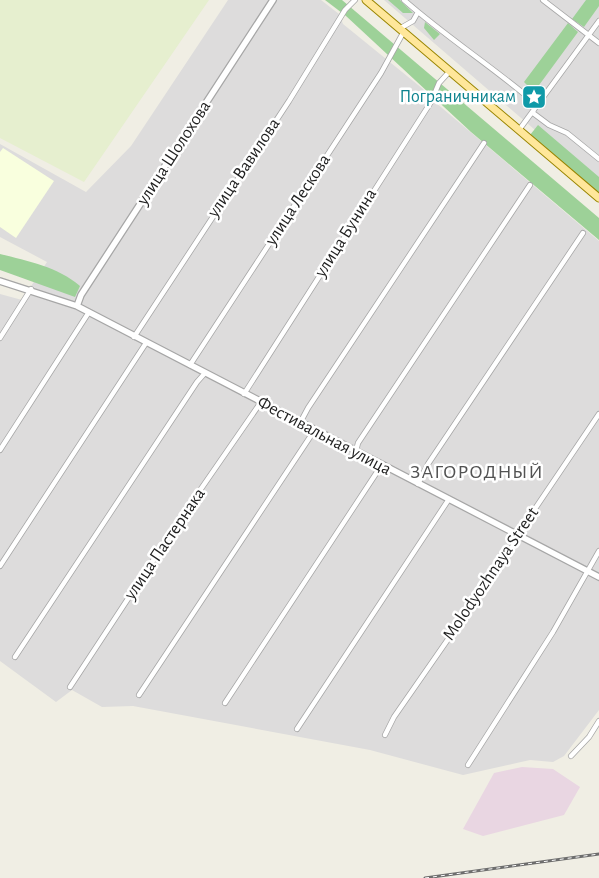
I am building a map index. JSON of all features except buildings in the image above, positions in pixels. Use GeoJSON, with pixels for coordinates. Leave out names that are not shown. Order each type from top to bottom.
{"type":"FeatureCollection","features":[{"type":"Feature","properties":{"kind":"main road"},"geometry":{"type":"LineString","coordinates":[[366,0],[599,198]]}},
{"type":"Feature","properties":{"kind":"street","name":"улица Шолохова"},"geometry":{"type":"LineString","coordinates":[[77,306],[81,295],[273,0]]}},
{"type":"Feature","properties":{"kind":"street","name":"улица Вавилова"},"geometry":{"type":"LineString","coordinates":[[134,337],[288,102],[345,10],[355,0]]}},
{"type":"Feature","properties":{"kind":"street"},"geometry":{"type":"LineString","coordinates":[[404,0],[535,103],[533,112]]}},
{"type":"Feature","properties":{"kind":"street"},"geometry":{"type":"LineString","coordinates":[[544,0],[599,43]]}},
{"type":"Feature","properties":{"kind":"street","name":"улица Лескова"},"geometry":{"type":"LineString","coordinates":[[190,366],[376,81],[401,31],[413,21],[418,12]]}},
{"type":"Feature","properties":{"kind":"street"},"geometry":{"type":"LineString","coordinates":[[519,130],[599,21]]}},
{"type":"Feature","properties":{"kind":"street","name":"улица Бунина"},"geometry":{"type":"LineString","coordinates":[[244,394],[431,102],[440,83],[449,72]]}},
{"type":"Feature","properties":{"kind":"street"},"geometry":{"type":"LineString","coordinates":[[533,112],[549,125],[566,133],[599,159]]}},
{"type":"Feature","properties":{"kind":"street"},"geometry":{"type":"LineString","coordinates":[[300,423],[308,408],[484,143]]}},
{"type":"Feature","properties":{"kind":"street"},"geometry":{"type":"LineString","coordinates":[[356,451],[358,443],[530,185]]}},
{"type":"Feature","properties":{"kind":"street"},"geometry":{"type":"LineString","coordinates":[[418,484],[444,441],[582,233]]}},
{"type":"Feature","properties":{"kind":"street","name":"Фестивальная улица"},"geometry":{"type":"LineString","coordinates":[[0,281],[31,289],[77,306],[314,431],[356,451],[381,466],[599,577]]}},
{"type":"Feature","properties":{"kind":"street"},"geometry":{"type":"LineString","coordinates":[[0,338],[31,289]]}},
{"type":"Feature","properties":{"kind":"street"},"geometry":{"type":"LineString","coordinates":[[0,450],[89,312]]}},
{"type":"Feature","properties":{"kind":"street"},"geometry":{"type":"LineString","coordinates":[[0,566],[146,343]]}},
{"type":"Feature","properties":{"kind":"street"},"geometry":{"type":"LineString","coordinates":[[15,657],[186,398],[205,373]]}},
{"type":"Feature","properties":{"kind":"street","name":"улица Пастернака"},"geometry":{"type":"LineString","coordinates":[[70,687],[185,512],[262,402]]}},
{"type":"Feature","properties":{"kind":"street","name":"Molodyozhnaya Street"},"geometry":{"type":"LineString","coordinates":[[385,735],[394,717],[519,537],[522,528],[599,414]]}},
{"type":"Feature","properties":{"kind":"street"},"geometry":{"type":"LineString","coordinates":[[139,695],[314,431]]}},
{"type":"Feature","properties":{"kind":"street"},"geometry":{"type":"LineString","coordinates":[[225,703],[381,466]]}},
{"type":"Feature","properties":{"kind":"street"},"geometry":{"type":"LineString","coordinates":[[297,729],[449,499]]}},
{"type":"Feature","properties":{"kind":"street"},"geometry":{"type":"LineString","coordinates":[[468,765],[553,632],[599,551]]}},
{"type":"Feature","properties":{"kind":"street"},"geometry":{"type":"LineString","coordinates":[[571,756],[589,737],[599,721]]}},
{"type":"Feature","properties":{"kind":"shaded area"},"geometry":{"type":"Polygon","coordinates":[[[0,0],[209,0],[84,182],[0,138],[0,0]]]}},
{"type":"Feature","properties":{"kind":"shaded area"},"geometry":{"type":"Polygon","coordinates":[[[228,0],[321,0],[339,14],[343,24],[423,89],[429,97],[599,241],[599,710],[564,756],[553,762],[530,760],[463,775],[370,750],[133,706],[102,707],[72,690],[56,702],[0,661],[0,294],[22,300],[47,262],[0,237],[0,144],[86,192],[131,146],[228,0]]]}},
{"type":"Feature","properties":{"kind":"shaded area"},"geometry":{"type":"Polygon","coordinates":[[[384,0],[599,0],[599,185],[384,0]]]}},
{"type":"Feature","properties":{"kind":"shaded area"},"geometry":{"type":"Polygon","coordinates":[[[3,148],[54,181],[16,238],[0,227],[0,152],[3,148]]]}},
{"type":"Feature","properties":{"kind":"shaded area"},"geometry":{"type":"Polygon","coordinates":[[[522,767],[553,769],[580,787],[564,815],[483,836],[463,829],[494,773],[522,767]]]}},
{"type":"Feature","properties":{"kind":"green space"},"geometry":{"type":"Polygon","coordinates":[[[325,0],[342,0],[599,218],[599,240],[471,132],[346,16],[325,0]]]}},
{"type":"Feature","properties":{"kind":"green space"},"geometry":{"type":"Polygon","coordinates":[[[388,0],[400,0],[413,13],[403,13],[388,0]]]}},
{"type":"Feature","properties":{"kind":"green space"},"geometry":{"type":"Polygon","coordinates":[[[586,0],[599,0],[599,6],[584,27],[572,19],[586,0]]]}},
{"type":"Feature","properties":{"kind":"green space"},"geometry":{"type":"Polygon","coordinates":[[[425,22],[440,34],[434,40],[424,28],[425,22]]]}},
{"type":"Feature","properties":{"kind":"green space"},"geometry":{"type":"Polygon","coordinates":[[[568,23],[578,32],[534,92],[524,82],[568,23]]]}},
{"type":"Feature","properties":{"kind":"green space"},"geometry":{"type":"Polygon","coordinates":[[[538,125],[599,177],[599,194],[530,135],[538,125]]]}},
{"type":"Feature","properties":{"kind":"green space"},"geometry":{"type":"Polygon","coordinates":[[[0,254],[52,269],[71,279],[80,286],[75,297],[0,270],[0,254]]]}},
{"type":"Feature","properties":{"kind":"railway"},"geometry":{"type":"LineString","coordinates":[[425,878],[599,854]]}},
{"type":"Feature","properties":{"kind":"place","name":"Пограничникам"},"geometry":{"type":"Point","coordinates":[534,97]}},
{"type":"Feature","properties":{"kind":"district","name":"ЗАГОРОДНЫЙ"},"geometry":{"type":"Point","coordinates":[477,472]}}]}
